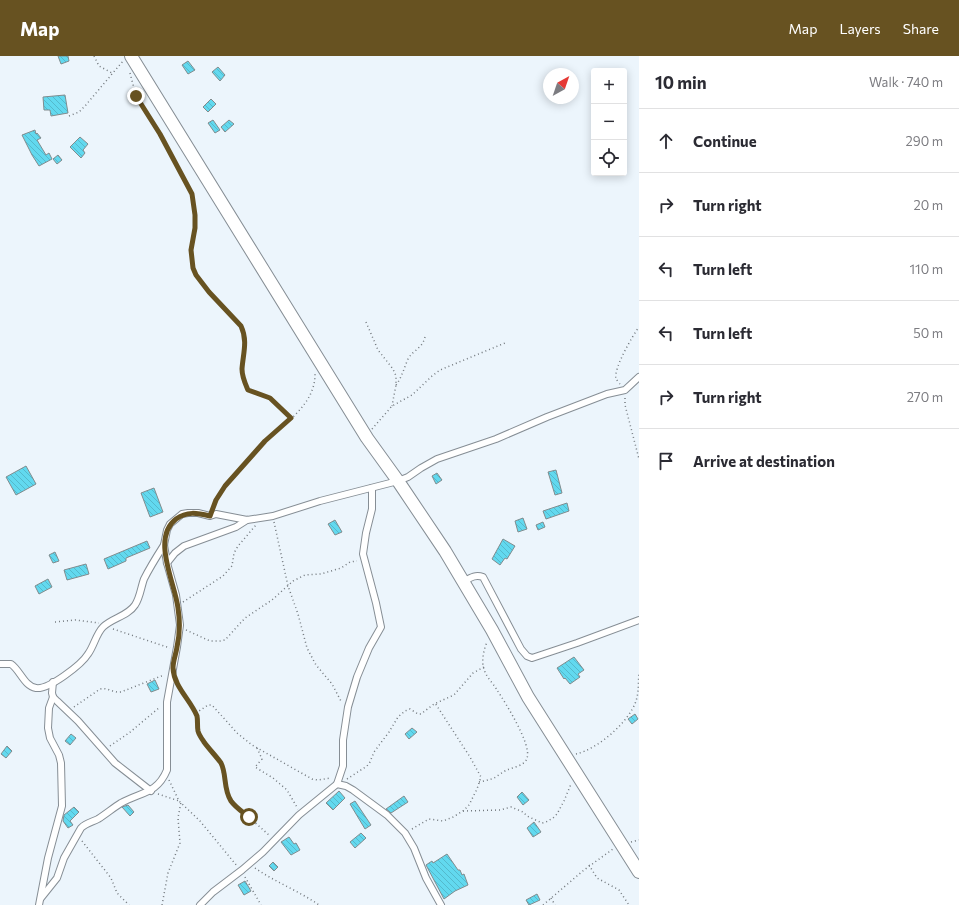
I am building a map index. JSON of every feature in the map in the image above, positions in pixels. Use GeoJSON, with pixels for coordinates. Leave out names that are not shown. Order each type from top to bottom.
{"type":"FeatureCollection","features":[{"type":"Feature","properties":{"kind":"highway"},"geometry":{"type":"LineString","coordinates":[[129,60],[367,438],[445,551],[492,630],[528,697],[639,872]]}},
{"type":"Feature","properties":{"kind":"street"},"geometry":{"type":"LineString","coordinates":[[0,664],[11,664],[31,687],[41,688],[72,670],[83,661],[101,629],[106,624],[128,612],[136,604],[145,577],[164,545],[167,530],[170,524],[182,514],[198,513],[210,516],[216,514],[247,520],[273,516],[320,501],[398,481],[408,477],[437,459],[496,439],[547,417],[607,394],[625,390],[639,377]]}},
{"type":"Feature","properties":{"kind":"street"},"geometry":{"type":"LineString","coordinates":[[339,785],[339,777],[343,766],[343,740],[347,711],[357,677],[369,648],[380,627],[376,603],[363,554],[372,509],[372,488]]}},
{"type":"Feature","properties":{"kind":"street"},"geometry":{"type":"LineString","coordinates":[[167,563],[175,552],[184,546],[236,527],[247,520]]}},
{"type":"Feature","properties":{"kind":"street"},"geometry":{"type":"LineString","coordinates":[[40,902],[57,878],[64,858],[81,828],[85,824],[97,819],[121,803],[151,791],[163,779],[167,770],[166,702],[180,625],[178,607],[164,545]]}},
{"type":"Feature","properties":{"kind":"street"},"geometry":{"type":"LineString","coordinates":[[463,582],[473,576],[483,577],[521,649],[527,656],[532,658],[584,641],[639,620]]}},
{"type":"Feature","properties":{"kind":"street"},"geometry":{"type":"LineString","coordinates":[[40,902],[48,858],[60,813],[62,799],[61,763],[59,755],[50,738],[48,728],[49,708],[53,697],[53,682]]}},
{"type":"Feature","properties":{"kind":"street"},"geometry":{"type":"LineString","coordinates":[[53,697],[69,712],[115,763],[151,791]]}},
{"type":"Feature","properties":{"kind":"street"},"geometry":{"type":"LineString","coordinates":[[200,905],[213,892],[242,870],[301,814],[339,785]]}},
{"type":"Feature","properties":{"kind":"street"},"geometry":{"type":"LineString","coordinates":[[339,785],[353,790],[387,815],[405,833],[414,848],[426,878],[441,905]]}},
{"type":"Feature","properties":{"kind":"path"},"geometry":{"type":"LineString","coordinates":[[94,56],[99,66],[112,73]]}},
{"type":"Feature","properties":{"kind":"path"},"geometry":{"type":"LineString","coordinates":[[69,116],[79,112],[85,106],[125,58],[129,60]]}},
{"type":"Feature","properties":{"kind":"path"},"geometry":{"type":"LineString","coordinates":[[128,70],[136,96],[160,134],[192,194],[195,228],[191,250],[193,268],[196,275],[209,292],[241,326],[245,333],[246,343],[242,370],[248,390],[270,398],[291,418]]}},
{"type":"Feature","properties":{"kind":"path"},"geometry":{"type":"LineString","coordinates":[[366,322],[378,350],[390,365],[396,376],[392,406]]}},
{"type":"Feature","properties":{"kind":"path"},"geometry":{"type":"LineString","coordinates":[[639,327],[630,341],[616,371],[616,379],[625,390],[625,405],[639,459]]}},
{"type":"Feature","properties":{"kind":"path"},"geometry":{"type":"LineString","coordinates":[[396,385],[403,374],[408,359],[422,346],[425,337]]}},
{"type":"Feature","properties":{"kind":"path"},"geometry":{"type":"LineString","coordinates":[[367,438],[376,424],[392,406],[412,396],[440,370],[505,343]]}},
{"type":"Feature","properties":{"kind":"path"},"geometry":{"type":"LineString","coordinates":[[210,516],[216,500],[222,490],[265,441],[291,418],[307,400],[315,377],[315,372]]}},
{"type":"Feature","properties":{"kind":"path"},"geometry":{"type":"LineString","coordinates":[[273,516],[288,586],[298,614],[304,640],[311,657],[332,684],[340,701],[347,711]]}},
{"type":"Feature","properties":{"kind":"path"},"geometry":{"type":"LineString","coordinates":[[178,607],[186,599],[224,576],[232,566],[234,553],[238,546],[265,517]]}},
{"type":"Feature","properties":{"kind":"path"},"geometry":{"type":"LineString","coordinates":[[180,625],[191,633],[210,641],[225,640],[245,618],[272,600],[293,581],[304,576],[321,574],[341,568],[350,562],[362,558],[363,554]]}},
{"type":"Feature","properties":{"kind":"path"},"geometry":{"type":"LineString","coordinates":[[55,622],[75,620],[93,621],[106,624],[111,628],[167,647],[177,647]]}},
{"type":"Feature","properties":{"kind":"path"},"geometry":{"type":"LineString","coordinates":[[479,782],[492,779],[507,770],[524,763],[528,754],[528,746],[523,736],[505,702],[487,675],[484,667],[483,662],[486,645],[492,630]]}},
{"type":"Feature","properties":{"kind":"path"},"geometry":{"type":"LineString","coordinates":[[339,785],[367,766],[374,752],[402,713],[410,709],[418,714],[421,714],[435,703],[454,695],[473,673],[484,667]]}},
{"type":"Feature","properties":{"kind":"path"},"geometry":{"type":"LineString","coordinates":[[69,712],[100,689],[105,688],[120,692],[172,672]]}},
{"type":"Feature","properties":{"kind":"path"},"geometry":{"type":"LineString","coordinates":[[565,756],[579,753],[607,737],[628,717],[637,697],[639,673]]}},
{"type":"Feature","properties":{"kind":"path"},"geometry":{"type":"LineString","coordinates":[[177,683],[197,718],[198,731],[204,742],[221,764],[225,786],[231,801],[236,807],[264,829],[274,840]]}},
{"type":"Feature","properties":{"kind":"path"},"geometry":{"type":"LineString","coordinates":[[103,750],[129,733],[166,702]]}},
{"type":"Feature","properties":{"kind":"path"},"geometry":{"type":"LineString","coordinates":[[405,833],[429,819],[443,821],[463,811],[469,806],[481,776],[479,770],[435,703]]}},
{"type":"Feature","properties":{"kind":"path"},"geometry":{"type":"LineString","coordinates":[[195,714],[208,705],[212,705],[237,733],[256,747],[312,779],[318,780],[339,777]]}},
{"type":"Feature","properties":{"kind":"path"},"geometry":{"type":"LineString","coordinates":[[256,747],[262,759],[256,768],[273,778],[286,790],[301,814]]}},
{"type":"Feature","properties":{"kind":"path"},"geometry":{"type":"LineString","coordinates":[[167,770],[170,783],[180,801],[200,821],[242,870],[261,905]]}},
{"type":"Feature","properties":{"kind":"path"},"geometry":{"type":"LineString","coordinates":[[463,811],[500,810],[510,807],[542,823],[546,822],[553,818],[560,808],[576,773]]}},
{"type":"Feature","properties":{"kind":"path"},"geometry":{"type":"LineString","coordinates":[[151,791],[180,801]]}},
{"type":"Feature","properties":{"kind":"path"},"geometry":{"type":"LineString","coordinates":[[162,905],[168,873],[180,843],[178,818],[180,801]]}},
{"type":"Feature","properties":{"kind":"path"},"geometry":{"type":"LineString","coordinates":[[77,834],[110,878],[117,893],[129,905]]}},
{"type":"Feature","properties":{"kind":"path"},"geometry":{"type":"LineString","coordinates":[[543,905],[589,865],[622,844]]}},
{"type":"Feature","properties":{"kind":"path"},"geometry":{"type":"LineString","coordinates":[[249,862],[255,868],[272,879],[291,888],[319,905]]}},
{"type":"Feature","properties":{"kind":"path"},"geometry":{"type":"LineString","coordinates":[[589,865],[597,878],[619,890],[629,905]]}},
{"type":"Feature","properties":{"kind":"path"},"geometry":{"type":"LineString","coordinates":[[551,898],[555,905]]}},
{"type":"Feature","properties":{"kind":"building"},"geometry":{"type":"Polygon","coordinates":[[[58,56],[68,56],[69,61],[61,64],[58,56]]]}},
{"type":"Feature","properties":{"kind":"building"},"geometry":{"type":"Polygon","coordinates":[[[188,61],[195,70],[188,74],[182,65],[188,61]]]}},
{"type":"Feature","properties":{"kind":"building"},"geometry":{"type":"Polygon","coordinates":[[[218,67],[225,75],[220,81],[212,72],[218,67]]]}},
{"type":"Feature","properties":{"kind":"building"},"geometry":{"type":"Polygon","coordinates":[[[65,95],[68,113],[51,116],[50,110],[44,110],[43,97],[65,95]]]}},
{"type":"Feature","properties":{"kind":"building"},"geometry":{"type":"Polygon","coordinates":[[[211,99],[216,104],[208,112],[203,107],[211,99]]]}},
{"type":"Feature","properties":{"kind":"building"},"geometry":{"type":"Polygon","coordinates":[[[213,120],[220,130],[215,133],[208,123],[213,120]]]}},
{"type":"Feature","properties":{"kind":"building"},"geometry":{"type":"Polygon","coordinates":[[[229,120],[234,124],[225,132],[221,127],[229,120]]]}},
{"type":"Feature","properties":{"kind":"building"},"geometry":{"type":"Polygon","coordinates":[[[35,130],[36,134],[37,133],[41,138],[37,140],[46,155],[49,153],[52,159],[39,166],[22,135],[35,130]]]}},
{"type":"Feature","properties":{"kind":"building"},"geometry":{"type":"Polygon","coordinates":[[[80,137],[88,144],[83,150],[85,153],[81,158],[70,147],[80,137]]]}},
{"type":"Feature","properties":{"kind":"building"},"geometry":{"type":"Polygon","coordinates":[[[58,155],[62,160],[57,164],[53,159],[58,155]]]}},
{"type":"Feature","properties":{"kind":"building"},"geometry":{"type":"Polygon","coordinates":[[[26,466],[36,484],[16,495],[6,477],[26,466]]]}},
{"type":"Feature","properties":{"kind":"building"},"geometry":{"type":"Polygon","coordinates":[[[556,470],[562,493],[555,495],[548,472],[556,470]]]}},
{"type":"Feature","properties":{"kind":"building"},"geometry":{"type":"Polygon","coordinates":[[[437,473],[442,480],[436,484],[432,476],[437,473]]]}},
{"type":"Feature","properties":{"kind":"building"},"geometry":{"type":"Polygon","coordinates":[[[154,488],[163,512],[150,517],[141,493],[154,488]]]}},
{"type":"Feature","properties":{"kind":"building"},"geometry":{"type":"Polygon","coordinates":[[[567,503],[569,511],[546,519],[543,511],[567,503]]]}},
{"type":"Feature","properties":{"kind":"building"},"geometry":{"type":"Polygon","coordinates":[[[523,518],[527,529],[518,532],[515,521],[523,518]]]}},
{"type":"Feature","properties":{"kind":"building"},"geometry":{"type":"Polygon","coordinates":[[[335,520],[342,532],[335,535],[328,524],[335,520]]]}},
{"type":"Feature","properties":{"kind":"building"},"geometry":{"type":"Polygon","coordinates":[[[543,522],[545,527],[538,530],[536,525],[543,522]]]}},
{"type":"Feature","properties":{"kind":"building"},"geometry":{"type":"Polygon","coordinates":[[[503,539],[515,546],[507,559],[505,558],[500,565],[492,559],[503,539]]]}},
{"type":"Feature","properties":{"kind":"building"},"geometry":{"type":"Polygon","coordinates":[[[147,541],[150,548],[126,558],[126,561],[108,569],[104,559],[147,541]]]}},
{"type":"Feature","properties":{"kind":"building"},"geometry":{"type":"Polygon","coordinates":[[[55,552],[59,561],[53,563],[49,555],[55,552]]]}},
{"type":"Feature","properties":{"kind":"building"},"geometry":{"type":"Polygon","coordinates":[[[86,564],[89,574],[67,580],[64,570],[86,564]]]}},
{"type":"Feature","properties":{"kind":"building"},"geometry":{"type":"Polygon","coordinates":[[[48,579],[52,587],[39,594],[35,586],[48,579]]]}},
{"type":"Feature","properties":{"kind":"building"},"geometry":{"type":"Polygon","coordinates":[[[574,657],[584,670],[578,674],[580,677],[570,684],[565,678],[564,679],[557,668],[574,657]]]}},
{"type":"Feature","properties":{"kind":"building"},"geometry":{"type":"Polygon","coordinates":[[[155,680],[159,689],[151,692],[147,684],[155,680]]]}},
{"type":"Feature","properties":{"kind":"building"},"geometry":{"type":"Polygon","coordinates":[[[635,714],[638,719],[632,724],[628,719],[635,714]]]}},
{"type":"Feature","properties":{"kind":"building"},"geometry":{"type":"Polygon","coordinates":[[[412,728],[417,732],[409,739],[405,734],[412,728]]]}},
{"type":"Feature","properties":{"kind":"building"},"geometry":{"type":"Polygon","coordinates":[[[71,734],[76,738],[70,745],[65,741],[71,734]]]}},
{"type":"Feature","properties":{"kind":"building"},"geometry":{"type":"Polygon","coordinates":[[[7,746],[12,751],[6,758],[1,754],[7,746]]]}},
{"type":"Feature","properties":{"kind":"building"},"geometry":{"type":"Polygon","coordinates":[[[339,791],[345,798],[333,810],[326,803],[339,791]]]}},
{"type":"Feature","properties":{"kind":"building"},"geometry":{"type":"Polygon","coordinates":[[[522,792],[529,800],[523,805],[517,797],[522,792]]]}},
{"type":"Feature","properties":{"kind":"building"},"geometry":{"type":"Polygon","coordinates":[[[404,796],[408,802],[391,813],[386,809],[404,796]]]}},
{"type":"Feature","properties":{"kind":"building"},"geometry":{"type":"Polygon","coordinates":[[[355,801],[371,825],[365,829],[350,804],[355,801]]]}},
{"type":"Feature","properties":{"kind":"building"},"geometry":{"type":"Polygon","coordinates":[[[128,805],[134,812],[130,816],[122,807],[128,805]]]}},
{"type":"Feature","properties":{"kind":"building"},"geometry":{"type":"Polygon","coordinates":[[[74,807],[79,812],[70,821],[73,825],[68,828],[63,821],[64,815],[74,807]]]}},
{"type":"Feature","properties":{"kind":"building"},"geometry":{"type":"Polygon","coordinates":[[[534,822],[541,832],[533,837],[527,828],[534,822]]]}},
{"type":"Feature","properties":{"kind":"building"},"geometry":{"type":"Polygon","coordinates":[[[361,833],[366,838],[355,848],[350,842],[361,833]]]}},
{"type":"Feature","properties":{"kind":"building"},"geometry":{"type":"Polygon","coordinates":[[[289,837],[294,844],[296,843],[300,850],[291,855],[281,842],[289,837]]]}},
{"type":"Feature","properties":{"kind":"building"},"geometry":{"type":"Polygon","coordinates":[[[447,854],[458,870],[460,870],[462,875],[464,874],[468,885],[455,891],[444,899],[426,865],[432,861],[433,863],[447,854]]]}},
{"type":"Feature","properties":{"kind":"building"},"geometry":{"type":"Polygon","coordinates":[[[273,862],[278,867],[274,871],[269,866],[273,862]]]}},
{"type":"Feature","properties":{"kind":"building"},"geometry":{"type":"Polygon","coordinates":[[[245,881],[251,891],[244,895],[238,885],[245,881]]]}},
{"type":"Feature","properties":{"kind":"building"},"geometry":{"type":"Polygon","coordinates":[[[537,894],[540,900],[529,905],[526,900],[537,894]]]}},
{"type":"Feature","properties":{"kind":"route"},"geometry":{"type":"LineString","coordinates":[[136,96],[160,134],[190,188],[195,215],[195,228],[191,250],[193,268],[196,275],[209,292],[241,326],[245,333],[246,343],[242,370],[248,390],[270,398],[291,418],[265,441],[225,486],[216,500],[210,516],[198,513],[182,514],[170,524],[165,536],[164,545],[167,563],[176,595],[180,625],[173,666],[174,675],[197,718],[198,731],[204,742],[221,764],[225,786],[231,801],[249,817]]}}]}
